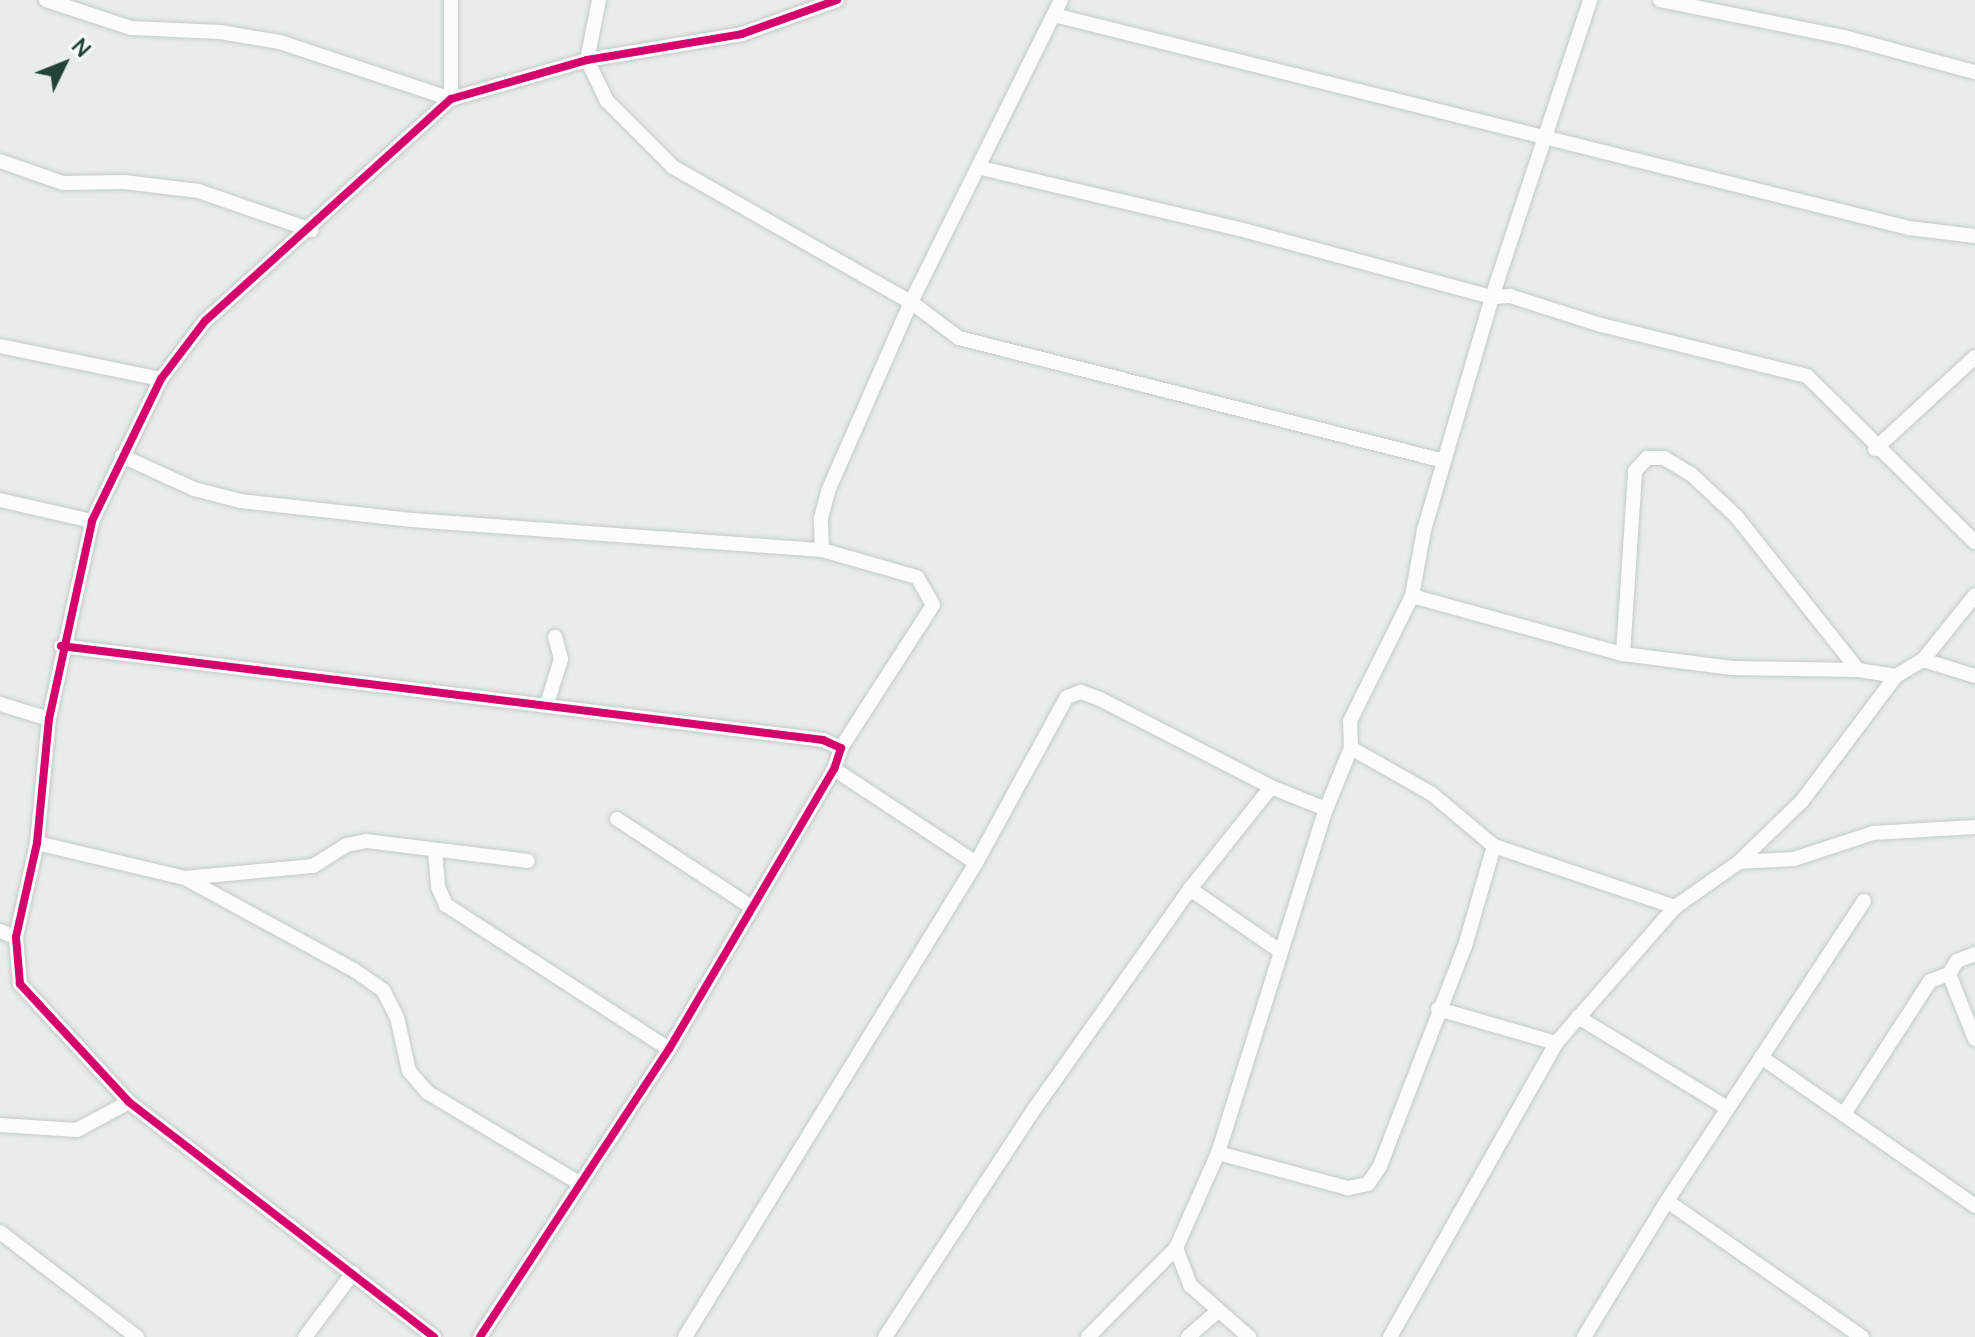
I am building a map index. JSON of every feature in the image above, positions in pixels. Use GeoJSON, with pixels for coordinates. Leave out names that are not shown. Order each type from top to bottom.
{"type":"FeatureCollection","features":[{"type":"Feature","properties":{"kind":"street"},"geometry":{"type":"LineString","coordinates":[[46,0],[131,28],[220,32],[280,42],[451,99]]}},
{"type":"Feature","properties":{"kind":"street"},"geometry":{"type":"LineString","coordinates":[[451,0],[451,99]]}},
{"type":"Feature","properties":{"kind":"street"},"geometry":{"type":"LineString","coordinates":[[599,0],[587,60],[607,101],[684,177],[911,302],[972,344],[1444,461]]}},
{"type":"Feature","properties":{"kind":"street"},"geometry":{"type":"LineString","coordinates":[[434,1337],[129,1102],[22,989],[16,937],[37,843],[49,719],[61,646],[92,521],[161,379],[205,321],[311,230],[451,99],[587,60],[742,34],[837,0]]}},
{"type":"Feature","properties":{"kind":"street"},"geometry":{"type":"LineString","coordinates":[[822,550],[821,518],[828,491],[911,302],[981,168],[1061,0]]}},
{"type":"Feature","properties":{"kind":"street"},"geometry":{"type":"LineString","coordinates":[[1088,1337],[1176,1248],[1218,1153],[1326,809],[1351,748],[1350,721],[1412,596],[1444,461],[1492,297],[1548,139],[1590,0]]}},
{"type":"Feature","properties":{"kind":"street"},"geometry":{"type":"LineString","coordinates":[[1660,0],[1844,37],[1975,72]]}},
{"type":"Feature","properties":{"kind":"street"},"geometry":{"type":"LineString","coordinates":[[1054,15],[1909,228],[1975,236]]}},
{"type":"Feature","properties":{"kind":"street"},"geometry":{"type":"LineString","coordinates":[[0,161],[63,183],[124,182],[198,191],[311,230]]}},
{"type":"Feature","properties":{"kind":"street"},"geometry":{"type":"LineString","coordinates":[[981,168],[1277,238],[1492,297],[1510,296],[1601,325],[1807,376],[1875,449],[1975,542]]}},
{"type":"Feature","properties":{"kind":"street"},"geometry":{"type":"LineString","coordinates":[[0,346],[161,379]]}},
{"type":"Feature","properties":{"kind":"street"},"geometry":{"type":"LineString","coordinates":[[1875,449],[1975,357]]}},
{"type":"Feature","properties":{"kind":"street"},"geometry":{"type":"LineString","coordinates":[[122,456],[194,489],[240,501],[412,520],[822,550],[917,577],[934,599],[841,748],[834,769],[750,906],[669,1049],[480,1337]]}},
{"type":"Feature","properties":{"kind":"street"},"geometry":{"type":"LineString","coordinates":[[1623,654],[1635,471],[1647,458],[1664,458],[1691,474],[1736,516],[1858,670]]}},
{"type":"Feature","properties":{"kind":"street"},"geometry":{"type":"LineString","coordinates":[[0,500],[92,521]]}},
{"type":"Feature","properties":{"kind":"street"},"geometry":{"type":"LineString","coordinates":[[1390,1337],[1556,1043],[1675,907],[1739,862],[1802,801],[1896,676],[1923,660],[1975,595]]}},
{"type":"Feature","properties":{"kind":"street"},"geometry":{"type":"LineString","coordinates":[[1412,596],[1623,654],[1732,668],[1858,670],[1896,676]]}},
{"type":"Feature","properties":{"kind":"street"},"geometry":{"type":"LineString","coordinates":[[547,704],[561,659],[555,637]]}},
{"type":"Feature","properties":{"kind":"street"},"geometry":{"type":"LineString","coordinates":[[61,646],[823,740],[841,748]]}},
{"type":"Feature","properties":{"kind":"street"},"geometry":{"type":"LineString","coordinates":[[1923,660],[1975,676]]}},
{"type":"Feature","properties":{"kind":"street"},"geometry":{"type":"LineString","coordinates":[[685,1337],[976,863],[1067,697],[1081,692],[1271,787],[1326,809]]}},
{"type":"Feature","properties":{"kind":"street"},"geometry":{"type":"LineString","coordinates":[[0,704],[49,719]]}},
{"type":"Feature","properties":{"kind":"street"},"geometry":{"type":"LineString","coordinates":[[1351,748],[1432,794],[1494,846],[1675,907]]}},
{"type":"Feature","properties":{"kind":"street"},"geometry":{"type":"LineString","coordinates":[[834,769],[976,863]]}},
{"type":"Feature","properties":{"kind":"street"},"geometry":{"type":"LineString","coordinates":[[885,1337],[1035,1108],[1190,889],[1271,787]]}},
{"type":"Feature","properties":{"kind":"street"},"geometry":{"type":"LineString","coordinates":[[617,819],[750,906]]}},
{"type":"Feature","properties":{"kind":"street"},"geometry":{"type":"LineString","coordinates":[[1739,862],[1794,859],[1873,833],[1975,827]]}},
{"type":"Feature","properties":{"kind":"street"},"geometry":{"type":"LineString","coordinates":[[185,878],[313,866],[347,845],[366,841],[528,861]]}},
{"type":"Feature","properties":{"kind":"street"},"geometry":{"type":"LineString","coordinates":[[37,843],[185,878],[383,990],[397,1017],[409,1071],[427,1092],[581,1184]]}},
{"type":"Feature","properties":{"kind":"street"},"geometry":{"type":"LineString","coordinates":[[1218,1153],[1348,1188],[1368,1184],[1380,1166],[1438,1009],[1465,946],[1494,846]]}},
{"type":"Feature","properties":{"kind":"street"},"geometry":{"type":"LineString","coordinates":[[435,851],[438,887],[446,905],[669,1049]]}},
{"type":"Feature","properties":{"kind":"street"},"geometry":{"type":"LineString","coordinates":[[1190,889],[1280,951]]}},
{"type":"Feature","properties":{"kind":"street"},"geometry":{"type":"LineString","coordinates":[[1584,1337],[1667,1201],[1864,901]]}},
{"type":"Feature","properties":{"kind":"street"},"geometry":{"type":"LineString","coordinates":[[0,931],[16,937]]}},
{"type":"Feature","properties":{"kind":"street"},"geometry":{"type":"LineString","coordinates":[[1844,1114],[1930,981],[1949,974],[1957,961],[1975,954]]}},
{"type":"Feature","properties":{"kind":"street"},"geometry":{"type":"LineString","coordinates":[[1949,974],[1975,1039]]}},
{"type":"Feature","properties":{"kind":"street"},"geometry":{"type":"LineString","coordinates":[[1438,1009],[1556,1043]]}},
{"type":"Feature","properties":{"kind":"street"},"geometry":{"type":"LineString","coordinates":[[1578,1017],[1727,1108]]}},
{"type":"Feature","properties":{"kind":"street"},"geometry":{"type":"LineString","coordinates":[[1761,1057],[1975,1206]]}},
{"type":"Feature","properties":{"kind":"street"},"geometry":{"type":"LineString","coordinates":[[0,1125],[71,1132],[129,1102]]}},
{"type":"Feature","properties":{"kind":"street"},"geometry":{"type":"LineString","coordinates":[[1667,1201],[1862,1337]]}},
{"type":"Feature","properties":{"kind":"street"},"geometry":{"type":"LineString","coordinates":[[0,1232],[137,1337]]}},
{"type":"Feature","properties":{"kind":"street"},"geometry":{"type":"LineString","coordinates":[[1176,1248],[1190,1285],[1217,1312],[1249,1337]]}},
{"type":"Feature","properties":{"kind":"street"},"geometry":{"type":"LineString","coordinates":[[305,1337],[353,1273]]}},
{"type":"Feature","properties":{"kind":"street"},"geometry":{"type":"LineString","coordinates":[[1188,1337],[1217,1312]]}},
{"type":"Feature","properties":{"kind":"cycle path"},"geometry":{"type":"LineString","coordinates":[[434,1337],[129,1102],[20,984],[16,937],[37,843],[49,719],[92,521],[161,379],[205,321],[451,99],[587,60],[742,34],[837,0]]}},
{"type":"Feature","properties":{"kind":"cycle path"},"geometry":{"type":"LineString","coordinates":[[61,646],[823,740],[841,748],[834,769],[669,1049],[480,1337]]}}]}
